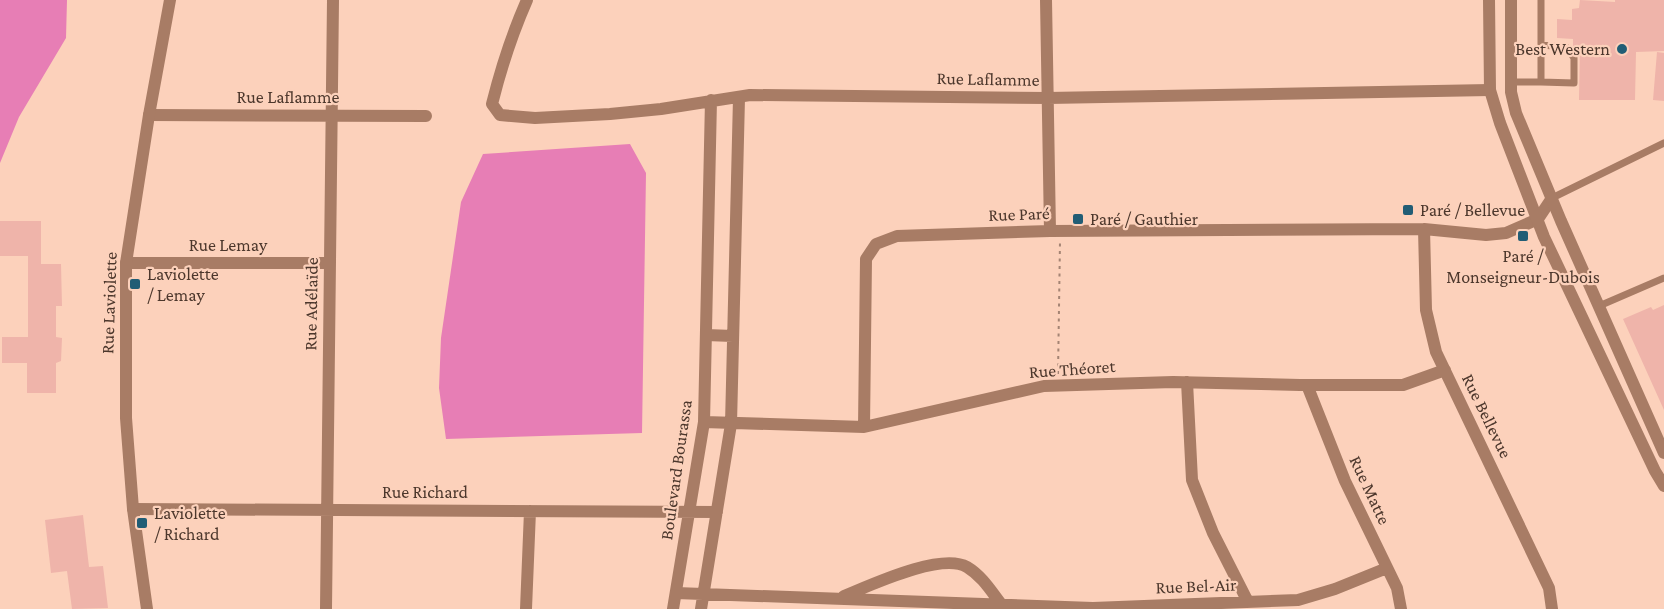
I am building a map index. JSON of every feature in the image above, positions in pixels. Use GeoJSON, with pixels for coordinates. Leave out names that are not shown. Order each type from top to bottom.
{"type":"FeatureCollection","features":[{"type":"Feature","properties":{"kind":"street","name":"Rue Laviolette"},"geometry":{"type":"LineString","coordinates":[[147,609],[133,509],[126,418],[126,263],[170,0]]}},
{"type":"Feature","properties":{"kind":"street","name":"Rue Adélaïde"},"geometry":{"type":"LineString","coordinates":[[326,609],[333,0]]}},
{"type":"Feature","properties":{"kind":"street","name":"Rue Laflamme"},"geometry":{"type":"LineString","coordinates":[[527,0],[516,24],[492,104],[500,115],[535,118],[621,114],[750,95],[1048,98],[1490,90]]}},
{"type":"Feature","properties":{"kind":"street"},"geometry":{"type":"LineString","coordinates":[[1046,0],[1048,98],[1055,231]]}},
{"type":"Feature","properties":{"kind":"street"},"geometry":{"type":"LineString","coordinates":[[1490,0],[1490,90],[1500,123],[1544,237],[1580,316],[1664,486]]}},
{"type":"Feature","properties":{"kind":"street"},"geometry":{"type":"LineString","coordinates":[[1511,0],[1511,82],[1516,113],[1664,453]]}},
{"type":"Feature","properties":{"kind":"street"},"geometry":{"type":"LineString","coordinates":[[701,609],[731,423],[739,98]]}},
{"type":"Feature","properties":{"kind":"street","name":"Boulevard Bourassa"},"geometry":{"type":"LineString","coordinates":[[673,609],[691,512],[704,422],[711,100]]}},
{"type":"Feature","properties":{"kind":"street","name":"Rue Laflamme"},"geometry":{"type":"LineString","coordinates":[[149,115],[426,116]]}},
{"type":"Feature","properties":{"kind":"street"},"geometry":{"type":"LineString","coordinates":[[1538,219],[1552,198]]}},
{"type":"Feature","properties":{"kind":"street","name":"Rue Paré"},"geometry":{"type":"LineString","coordinates":[[864,427],[866,259],[876,244],[897,236],[1055,231],[1424,229],[1486,235],[1506,233],[1538,219]]}},
{"type":"Feature","properties":{"kind":"street","name":"Rue Bellevue"},"geometry":{"type":"LineString","coordinates":[[1424,229],[1426,310],[1436,352],[1549,588],[1552,609]]}},
{"type":"Feature","properties":{"kind":"street","name":"Rue Lemay"},"geometry":{"type":"LineString","coordinates":[[126,263],[330,263]]}},
{"type":"Feature","properties":{"kind":"street"},"geometry":{"type":"LineString","coordinates":[[706,335],[733,336]]}},
{"type":"Feature","properties":{"kind":"street","name":"Rue Théoret"},"geometry":{"type":"LineString","coordinates":[[704,422],[864,427],[1044,386],[1187,382],[1403,385],[1444,370]]}},
{"type":"Feature","properties":{"kind":"street"},"geometry":{"type":"LineString","coordinates":[[1187,382],[1192,480],[1213,533],[1248,602]]}},
{"type":"Feature","properties":{"kind":"street","name":"Rue Matte"},"geometry":{"type":"LineString","coordinates":[[1307,385],[1345,482],[1397,588],[1401,609]]}},
{"type":"Feature","properties":{"kind":"street","name":"Rue Richard"},"geometry":{"type":"LineString","coordinates":[[133,509],[717,512]]}},
{"type":"Feature","properties":{"kind":"street"},"geometry":{"type":"LineString","coordinates":[[526,609],[530,511]]}},
{"type":"Feature","properties":{"kind":"street","name":"Rue Bel-Air"},"geometry":{"type":"LineString","coordinates":[[840,598],[885,579],[946,562],[966,567],[984,581],[1001,604]]}},
{"type":"Feature","properties":{"kind":"street","name":"Rue Bel-Air"},"geometry":{"type":"LineString","coordinates":[[676,593],[1093,608],[1298,600],[1335,589],[1387,568]]}},
{"type":"Feature","properties":{"kind":"lane"},"geometry":{"type":"LineString","coordinates":[[1541,0],[1541,82]]}},
{"type":"Feature","properties":{"kind":"lane"},"geometry":{"type":"LineString","coordinates":[[1511,82],[1574,83],[1574,57],[1566,47],[1541,45]]}},
{"type":"Feature","properties":{"kind":"lane"},"geometry":{"type":"LineString","coordinates":[[1552,198],[1664,143]]}},
{"type":"Feature","properties":{"kind":"lane"},"geometry":{"type":"LineString","coordinates":[[1599,306],[1664,278]]}},
{"type":"Feature","properties":{"kind":"path"},"geometry":{"type":"LineString","coordinates":[[1055,231],[1058,386]]}},
{"type":"Feature","properties":{"kind":"shaded area"},"geometry":{"type":"Polygon","coordinates":[[[0,0],[67,0],[66,38],[19,117],[0,163],[0,0]]]}},
{"type":"Feature","properties":{"kind":"shaded area"},"geometry":{"type":"Polygon","coordinates":[[[630,144],[646,173],[642,433],[446,439],[439,388],[441,338],[461,202],[483,154],[630,144]]]}},
{"type":"Feature","properties":{"kind":"building","name":"Best Western"},"geometry":{"type":"Polygon","coordinates":[[[1580,0],[1615,2],[1615,0],[1664,0],[1664,51],[1636,52],[1635,100],[1579,100],[1580,46],[1573,47],[1573,39],[1557,38],[1557,19],[1572,20],[1572,9],[1579,8],[1580,0]]]}},
{"type":"Feature","properties":{"kind":"building"},"geometry":{"type":"Polygon","coordinates":[[[1657,52],[1664,53],[1664,101],[1653,100],[1657,52]]]}},
{"type":"Feature","properties":{"kind":"building"},"geometry":{"type":"Polygon","coordinates":[[[0,221],[41,221],[41,264],[61,264],[62,306],[56,306],[56,337],[62,338],[61,361],[56,363],[56,393],[27,393],[27,363],[2,363],[2,337],[28,337],[28,256],[0,256],[0,221]]]}},
{"type":"Feature","properties":{"kind":"building"},"geometry":{"type":"Polygon","coordinates":[[[1664,305],[1664,410],[1623,319],[1651,307],[1653,310],[1664,305]]]}},
{"type":"Feature","properties":{"kind":"building"},"geometry":{"type":"Polygon","coordinates":[[[83,515],[89,567],[103,566],[108,608],[72,609],[67,571],[51,573],[45,520],[83,515]]]}},
{"type":"Feature","properties":{"kind":"place","name":"Best Western"},"geometry":{"type":"Point","coordinates":[1622,49]}},
{"type":"Feature","properties":{"kind":"place","name":"Paré / Bellevue"},"geometry":{"type":"Point","coordinates":[1408,210]}},
{"type":"Feature","properties":{"kind":"place","name":"Paré / Gauthier"},"geometry":{"type":"Point","coordinates":[1078,219]}},
{"type":"Feature","properties":{"kind":"place","name":"Paré / Monseigneur-Dubois"},"geometry":{"type":"Point","coordinates":[1523,236]}},
{"type":"Feature","properties":{"kind":"place","name":"Laviolette / Lemay"},"geometry":{"type":"Point","coordinates":[135,284]}},
{"type":"Feature","properties":{"kind":"place","name":"Laviolette / Richard"},"geometry":{"type":"Point","coordinates":[142,523]}}]}
